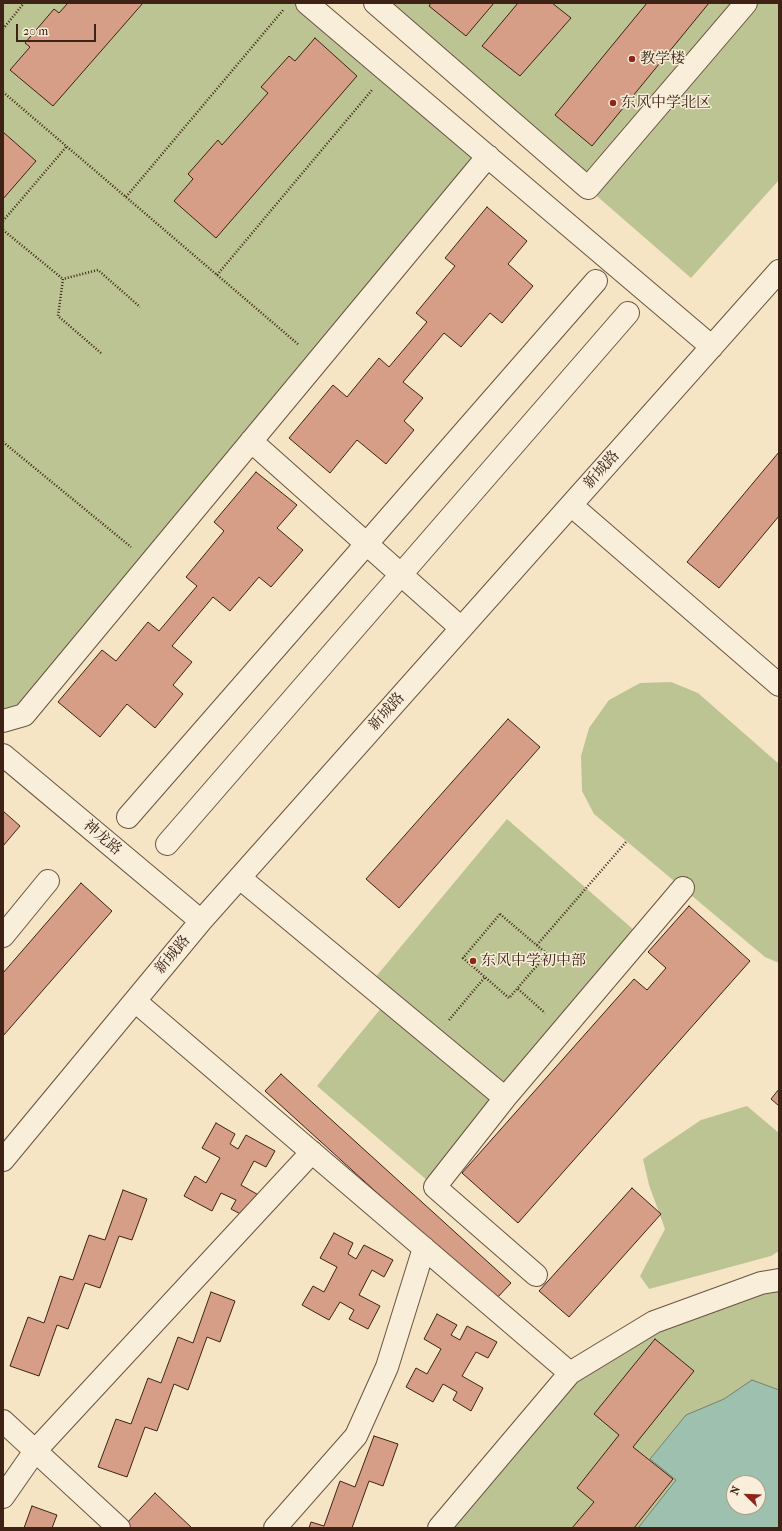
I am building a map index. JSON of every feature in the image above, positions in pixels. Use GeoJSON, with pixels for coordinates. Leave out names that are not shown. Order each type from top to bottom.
{"type":"FeatureCollection","features":[{"type":"Feature","properties":{"kind":"street"},"geometry":{"type":"LineString","coordinates":[[307,3],[712,346]]}},
{"type":"Feature","properties":{"kind":"street"},"geometry":{"type":"LineString","coordinates":[[375,3],[588,188],[746,3]]}},
{"type":"Feature","properties":{"kind":"street"},"geometry":{"type":"LineString","coordinates":[[3,721],[24,715],[488,156]]}},
{"type":"Feature","properties":{"kind":"street","name":"新城路"},"geometry":{"type":"LineString","coordinates":[[3,1160],[201,921],[779,271]]}},
{"type":"Feature","properties":{"kind":"street"},"geometry":{"type":"LineString","coordinates":[[128,816],[596,281]]}},
{"type":"Feature","properties":{"kind":"street"},"geometry":{"type":"LineString","coordinates":[[167,844],[628,313]]}},
{"type":"Feature","properties":{"kind":"street"},"geometry":{"type":"LineString","coordinates":[[251,441],[461,628]]}},
{"type":"Feature","properties":{"kind":"street"},"geometry":{"type":"LineString","coordinates":[[571,505],[779,685]]}},
{"type":"Feature","properties":{"kind":"street","name":"神龙路"},"geometry":{"type":"LineString","coordinates":[[3,755],[201,921]]}},
{"type":"Feature","properties":{"kind":"street"},"geometry":{"type":"LineString","coordinates":[[240,878],[505,1098]]}},
{"type":"Feature","properties":{"kind":"street"},"geometry":{"type":"LineString","coordinates":[[3,936],[48,880]]}},
{"type":"Feature","properties":{"kind":"street"},"geometry":{"type":"LineString","coordinates":[[536,1275],[435,1187],[505,1098],[683,888]]}},
{"type":"Feature","properties":{"kind":"street"},"geometry":{"type":"LineString","coordinates":[[135,1000],[570,1372]]}},
{"type":"Feature","properties":{"kind":"street"},"geometry":{"type":"LineString","coordinates":[[3,1497],[35,1451],[312,1152]]}},
{"type":"Feature","properties":{"kind":"street"},"geometry":{"type":"LineString","coordinates":[[275,1528],[356,1436],[387,1367],[424,1248]]}},
{"type":"Feature","properties":{"kind":"street"},"geometry":{"type":"LineString","coordinates":[[439,1528],[570,1372],[654,1322],[761,1283],[779,1280]]}},
{"type":"Feature","properties":{"kind":"street"},"geometry":{"type":"LineString","coordinates":[[3,1421],[119,1528]]}},
{"type":"Feature","properties":{"kind":"path"},"geometry":{"type":"LineString","coordinates":[[3,29],[24,3]]}},
{"type":"Feature","properties":{"kind":"path"},"geometry":{"type":"LineString","coordinates":[[126,197],[289,3]]}},
{"type":"Feature","properties":{"kind":"path"},"geometry":{"type":"LineString","coordinates":[[217,275],[388,71]]}},
{"type":"Feature","properties":{"kind":"path"},"geometry":{"type":"LineString","coordinates":[[3,92],[318,360]]}},
{"type":"Feature","properties":{"kind":"path"},"geometry":{"type":"LineString","coordinates":[[3,221],[67,146]]}},
{"type":"Feature","properties":{"kind":"path"},"geometry":{"type":"LineString","coordinates":[[3,230],[63,279]]}},
{"type":"Feature","properties":{"kind":"path"},"geometry":{"type":"LineString","coordinates":[[63,279],[98,270],[140,307]]}},
{"type":"Feature","properties":{"kind":"path"},"geometry":{"type":"LineString","coordinates":[[63,279],[58,316],[101,354]]}},
{"type":"Feature","properties":{"kind":"path"},"geometry":{"type":"LineString","coordinates":[[3,442],[150,563]]}},
{"type":"Feature","properties":{"kind":"path"},"geometry":{"type":"LineString","coordinates":[[537,945],[626,842]]}},
{"type":"Feature","properties":{"kind":"path"},"geometry":{"type":"LineString","coordinates":[[500,914],[537,945],[547,954],[509,998],[463,958],[500,914]]}},
{"type":"Feature","properties":{"kind":"path"},"geometry":{"type":"LineString","coordinates":[[434,1039],[485,977]]}},
{"type":"Feature","properties":{"kind":"path"},"geometry":{"type":"LineString","coordinates":[[518,989],[563,1030]]}},
{"type":"Feature","properties":{"kind":"shaded area"},"geometry":{"type":"Polygon","coordinates":[[[3,3],[307,3],[488,156],[24,715],[3,721],[3,3]]]}},
{"type":"Feature","properties":{"kind":"shaded area","name":"东风中学北区"},"geometry":{"type":"Polygon","coordinates":[[[375,3],[779,3],[779,180],[691,278],[375,3]]]}},
{"type":"Feature","properties":{"kind":"shaded area"},"geometry":{"type":"Polygon","coordinates":[[[671,682],[698,693],[779,764],[779,963],[765,957],[594,814],[582,791],[581,756],[589,728],[609,700],[640,683],[671,682]]]}},
{"type":"Feature","properties":{"kind":"shaded area"},"geometry":{"type":"Polygon","coordinates":[[[507,819],[643,938],[435,1187],[317,1086],[387,1001],[369,985],[507,819]]]}},
{"type":"Feature","properties":{"kind":"shaded area"},"geometry":{"type":"Polygon","coordinates":[[[747,1106],[779,1133],[779,1251],[771,1256],[649,1289],[640,1276],[665,1229],[649,1185],[643,1159],[701,1120],[747,1106]]]}},
{"type":"Feature","properties":{"kind":"shaded area"},"geometry":{"type":"Polygon","coordinates":[[[779,1280],[779,1528],[439,1528],[570,1373],[654,1322],[779,1280]]]}},
{"type":"Feature","properties":{"kind":"shaded area"},"geometry":{"type":"Polygon","coordinates":[[[752,1380],[779,1390],[779,1528],[638,1528],[676,1480],[650,1459],[686,1415],[724,1399],[752,1380]]]}},
{"type":"Feature","properties":{"kind":"building"},"geometry":{"type":"Polygon","coordinates":[[[68,3],[143,3],[53,106],[10,70],[30,47],[25,43],[54,9],[59,13],[68,3]]]}},
{"type":"Feature","properties":{"kind":"building"},"geometry":{"type":"Polygon","coordinates":[[[431,3],[494,3],[466,36],[429,6],[431,3]]]}},
{"type":"Feature","properties":{"kind":"building"},"geometry":{"type":"Polygon","coordinates":[[[518,3],[552,3],[571,18],[520,76],[482,46],[518,3]]]}},
{"type":"Feature","properties":{"kind":"building","name":"教学楼"},"geometry":{"type":"Polygon","coordinates":[[[647,3],[709,3],[592,146],[555,115],[647,3]]]}},
{"type":"Feature","properties":{"kind":"building"},"geometry":{"type":"Polygon","coordinates":[[[315,38],[357,76],[216,238],[174,201],[193,179],[188,174],[218,140],[222,145],[268,93],[261,87],[289,56],[295,61],[315,38]]]}},
{"type":"Feature","properties":{"kind":"building"},"geometry":{"type":"Polygon","coordinates":[[[3,132],[36,161],[3,199],[3,132]]]}},
{"type":"Feature","properties":{"kind":"building"},"geometry":{"type":"Polygon","coordinates":[[[487,207],[527,241],[508,264],[533,286],[502,323],[490,313],[461,347],[444,333],[403,382],[423,398],[404,421],[414,430],[386,464],[357,440],[330,473],[289,438],[333,385],[347,397],[379,358],[389,367],[427,322],[416,313],[455,266],[445,258],[487,207]]]}},
{"type":"Feature","properties":{"kind":"building"},"geometry":{"type":"Polygon","coordinates":[[[779,452],[779,516],[719,588],[687,562],[779,452]]]}},
{"type":"Feature","properties":{"kind":"building"},"geometry":{"type":"Polygon","coordinates":[[[256,472],[297,505],[277,528],[303,550],[271,587],[259,577],[230,611],[213,597],[172,646],[192,662],[173,685],[183,694],[155,728],[127,704],[100,737],[58,702],[102,650],[116,661],[148,622],[159,631],[197,586],[186,577],[224,531],[214,522],[256,472]]]}},
{"type":"Feature","properties":{"kind":"building"},"geometry":{"type":"Polygon","coordinates":[[[508,719],[540,747],[399,908],[366,879],[508,719]]]}},
{"type":"Feature","properties":{"kind":"building"},"geometry":{"type":"Polygon","coordinates":[[[3,811],[20,826],[3,846],[3,811]]]}},
{"type":"Feature","properties":{"kind":"building"},"geometry":{"type":"Polygon","coordinates":[[[81,883],[112,911],[3,1036],[3,973],[81,883]]]}},
{"type":"Feature","properties":{"kind":"building"},"geometry":{"type":"Polygon","coordinates":[[[689,906],[750,961],[518,1223],[462,1173],[634,979],[647,990],[666,968],[648,952],[689,906]]]}},
{"type":"Feature","properties":{"kind":"building"},"geometry":{"type":"Polygon","coordinates":[[[281,1074],[511,1283],[495,1300],[265,1091],[281,1074]]]}},
{"type":"Feature","properties":{"kind":"building"},"geometry":{"type":"Polygon","coordinates":[[[779,1089],[779,1106],[771,1099],[779,1089]]]}},
{"type":"Feature","properties":{"kind":"building"},"geometry":{"type":"Polygon","coordinates":[[[216,1123],[235,1134],[230,1144],[238,1149],[246,1135],[275,1151],[266,1167],[254,1161],[241,1185],[262,1197],[250,1219],[231,1209],[236,1200],[221,1193],[212,1211],[184,1196],[195,1176],[206,1183],[220,1158],[202,1148],[216,1123]]]}},
{"type":"Feature","properties":{"kind":"building"},"geometry":{"type":"Polygon","coordinates":[[[632,1188],[661,1214],[569,1317],[539,1291],[632,1188]]]}},
{"type":"Feature","properties":{"kind":"building"},"geometry":{"type":"Polygon","coordinates":[[[123,1190],[147,1199],[132,1240],[119,1236],[100,1288],[85,1283],[68,1329],[57,1325],[39,1376],[10,1366],[28,1317],[44,1323],[60,1276],[73,1280],[89,1235],[105,1240],[123,1190]]]}},
{"type":"Feature","properties":{"kind":"building"},"geometry":{"type":"Polygon","coordinates":[[[334,1233],[353,1243],[348,1254],[356,1259],[364,1245],[393,1260],[384,1277],[372,1270],[359,1295],[380,1306],[368,1329],[349,1319],[354,1310],[340,1302],[329,1320],[302,1305],[313,1286],[324,1292],[337,1267],[320,1258],[334,1233]]]}},
{"type":"Feature","properties":{"kind":"building"},"geometry":{"type":"Polygon","coordinates":[[[211,1292],[235,1301],[220,1342],[207,1337],[188,1390],[174,1384],[157,1431],[145,1427],[127,1477],[98,1467],[116,1419],[131,1424],[148,1378],[161,1383],[178,1337],[193,1343],[211,1292]]]}},
{"type":"Feature","properties":{"kind":"building"},"geometry":{"type":"Polygon","coordinates":[[[437,1314],[457,1325],[451,1335],[460,1340],[467,1326],[497,1342],[488,1358],[476,1352],[462,1376],[483,1388],[471,1411],[453,1400],[457,1392],[443,1384],[433,1402],[406,1387],[416,1368],[427,1374],[441,1349],[424,1339],[437,1314]]]}},
{"type":"Feature","properties":{"kind":"building"},"geometry":{"type":"Polygon","coordinates":[[[655,1339],[694,1371],[633,1447],[673,1479],[634,1528],[572,1528],[594,1502],[577,1488],[619,1435],[594,1414],[655,1339]]]}},
{"type":"Feature","properties":{"kind":"building"},"geometry":{"type":"Polygon","coordinates":[[[374,1436],[398,1444],[383,1486],[369,1481],[352,1528],[309,1528],[311,1522],[324,1526],[340,1481],[355,1487],[374,1436]]]}},
{"type":"Feature","properties":{"kind":"building"},"geometry":{"type":"Polygon","coordinates":[[[155,1493],[192,1528],[131,1528],[126,1524],[155,1493]]]}},
{"type":"Feature","properties":{"kind":"building"},"geometry":{"type":"Polygon","coordinates":[[[32,1506],[57,1515],[52,1528],[24,1528],[32,1506]]]}},
{"type":"Feature","properties":{"kind":"place","name":"教学楼"},"geometry":{"type":"Point","coordinates":[632,59]}},
{"type":"Feature","properties":{"kind":"place","name":"东风中学北区"},"geometry":{"type":"Point","coordinates":[613,103]}},
{"type":"Feature","properties":{"kind":"place","name":"东风中学初中部"},"geometry":{"type":"Point","coordinates":[473,961]}}]}
